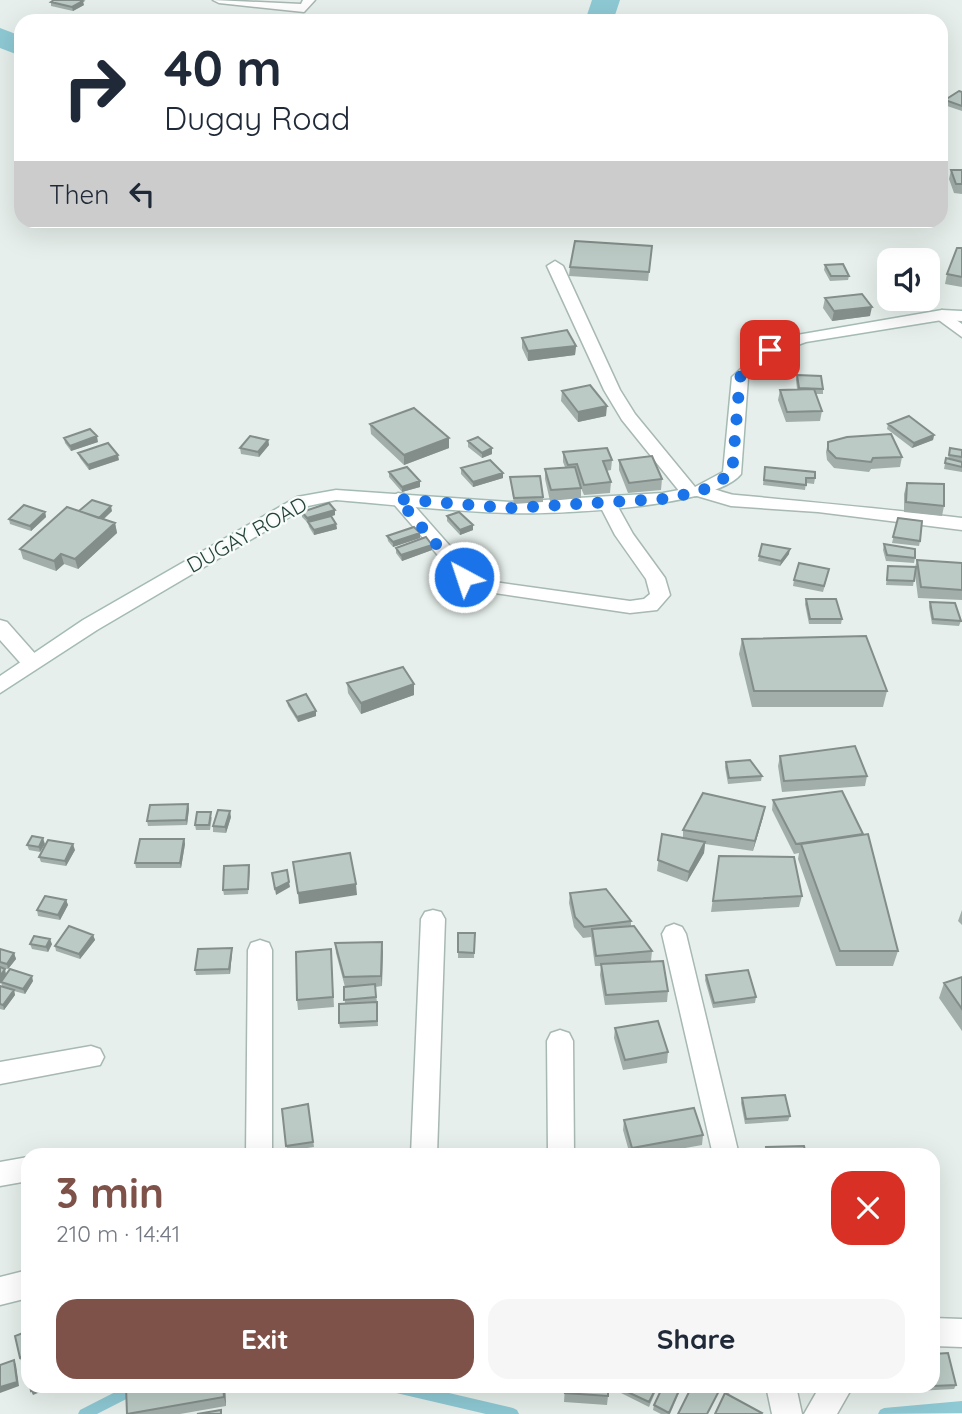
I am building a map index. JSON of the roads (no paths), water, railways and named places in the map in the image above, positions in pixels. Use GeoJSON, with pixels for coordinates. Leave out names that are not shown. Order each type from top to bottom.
{"type":"FeatureCollection","features":[{"type":"Feature","properties":{"kind":"street"},"geometry":{"type":"LineString","coordinates":[[219,0],[304,8],[309,0]]}},
{"type":"Feature","properties":{"kind":"street"},"geometry":{"type":"LineString","coordinates":[[555,267],[612,390],[628,416],[695,492],[731,500],[818,506],[962,524]]}},
{"type":"Feature","properties":{"kind":"street"},"geometry":{"type":"LineString","coordinates":[[942,315],[962,332]]}},
{"type":"Feature","properties":{"kind":"street","name":"DUGAY ROAD"},"geometry":{"type":"LineString","coordinates":[[0,686],[31,662],[303,500],[335,495],[510,508],[663,499],[695,492],[732,474],[740,377],[770,350],[803,338],[942,315],[962,316]]}},
{"type":"Feature","properties":{"kind":"street"},"geometry":{"type":"LineString","coordinates":[[398,499],[474,586],[630,607],[650,606],[660,595],[655,578],[624,535],[607,502]]}},
{"type":"Feature","properties":{"kind":"street"},"geometry":{"type":"LineString","coordinates":[[0,627],[31,662]]}},
{"type":"Feature","properties":{"kind":"street"},"geometry":{"type":"LineString","coordinates":[[424,1148],[433,919]]}},
{"type":"Feature","properties":{"kind":"street"},"geometry":{"type":"LineString","coordinates":[[674,934],[724,1148]]}},
{"type":"Feature","properties":{"kind":"street"},"geometry":{"type":"LineString","coordinates":[[259,1148],[260,950]]}},
{"type":"Feature","properties":{"kind":"street"},"geometry":{"type":"LineString","coordinates":[[560,1041],[561,1148]]}},
{"type":"Feature","properties":{"kind":"street"},"geometry":{"type":"LineString","coordinates":[[0,1073],[90,1057]]}},
{"type":"Feature","properties":{"kind":"street"},"geometry":{"type":"LineString","coordinates":[[0,1174],[21,1170]]}},
{"type":"Feature","properties":{"kind":"street"},"geometry":{"type":"LineString","coordinates":[[0,1291],[21,1286]]}},
{"type":"Feature","properties":{"kind":"street"},"geometry":{"type":"LineString","coordinates":[[940,1332],[962,1333]]}},
{"type":"Feature","properties":{"kind":"street"},"geometry":{"type":"LineString","coordinates":[[782,1393],[787,1414]]}},
{"type":"Feature","properties":{"kind":"street"},"geometry":{"type":"LineString","coordinates":[[819,1414],[833,1393]]}},
{"type":"Feature","properties":{"kind":"waterway"},"geometry":{"type":"LineString","coordinates":[[601,14],[606,0]]}},
{"type":"Feature","properties":{"kind":"waterway"},"geometry":{"type":"LineString","coordinates":[[0,37],[14,44]]}},
{"type":"Feature","properties":{"kind":"waterway"},"geometry":{"type":"LineString","coordinates":[[84,1414],[126,1393]]}},
{"type":"Feature","properties":{"kind":"waterway"},"geometry":{"type":"LineString","coordinates":[[422,1393],[513,1414]]}},
{"type":"Feature","properties":{"kind":"waterway"},"geometry":{"type":"LineString","coordinates":[[884,1414],[962,1407]]}}]}
